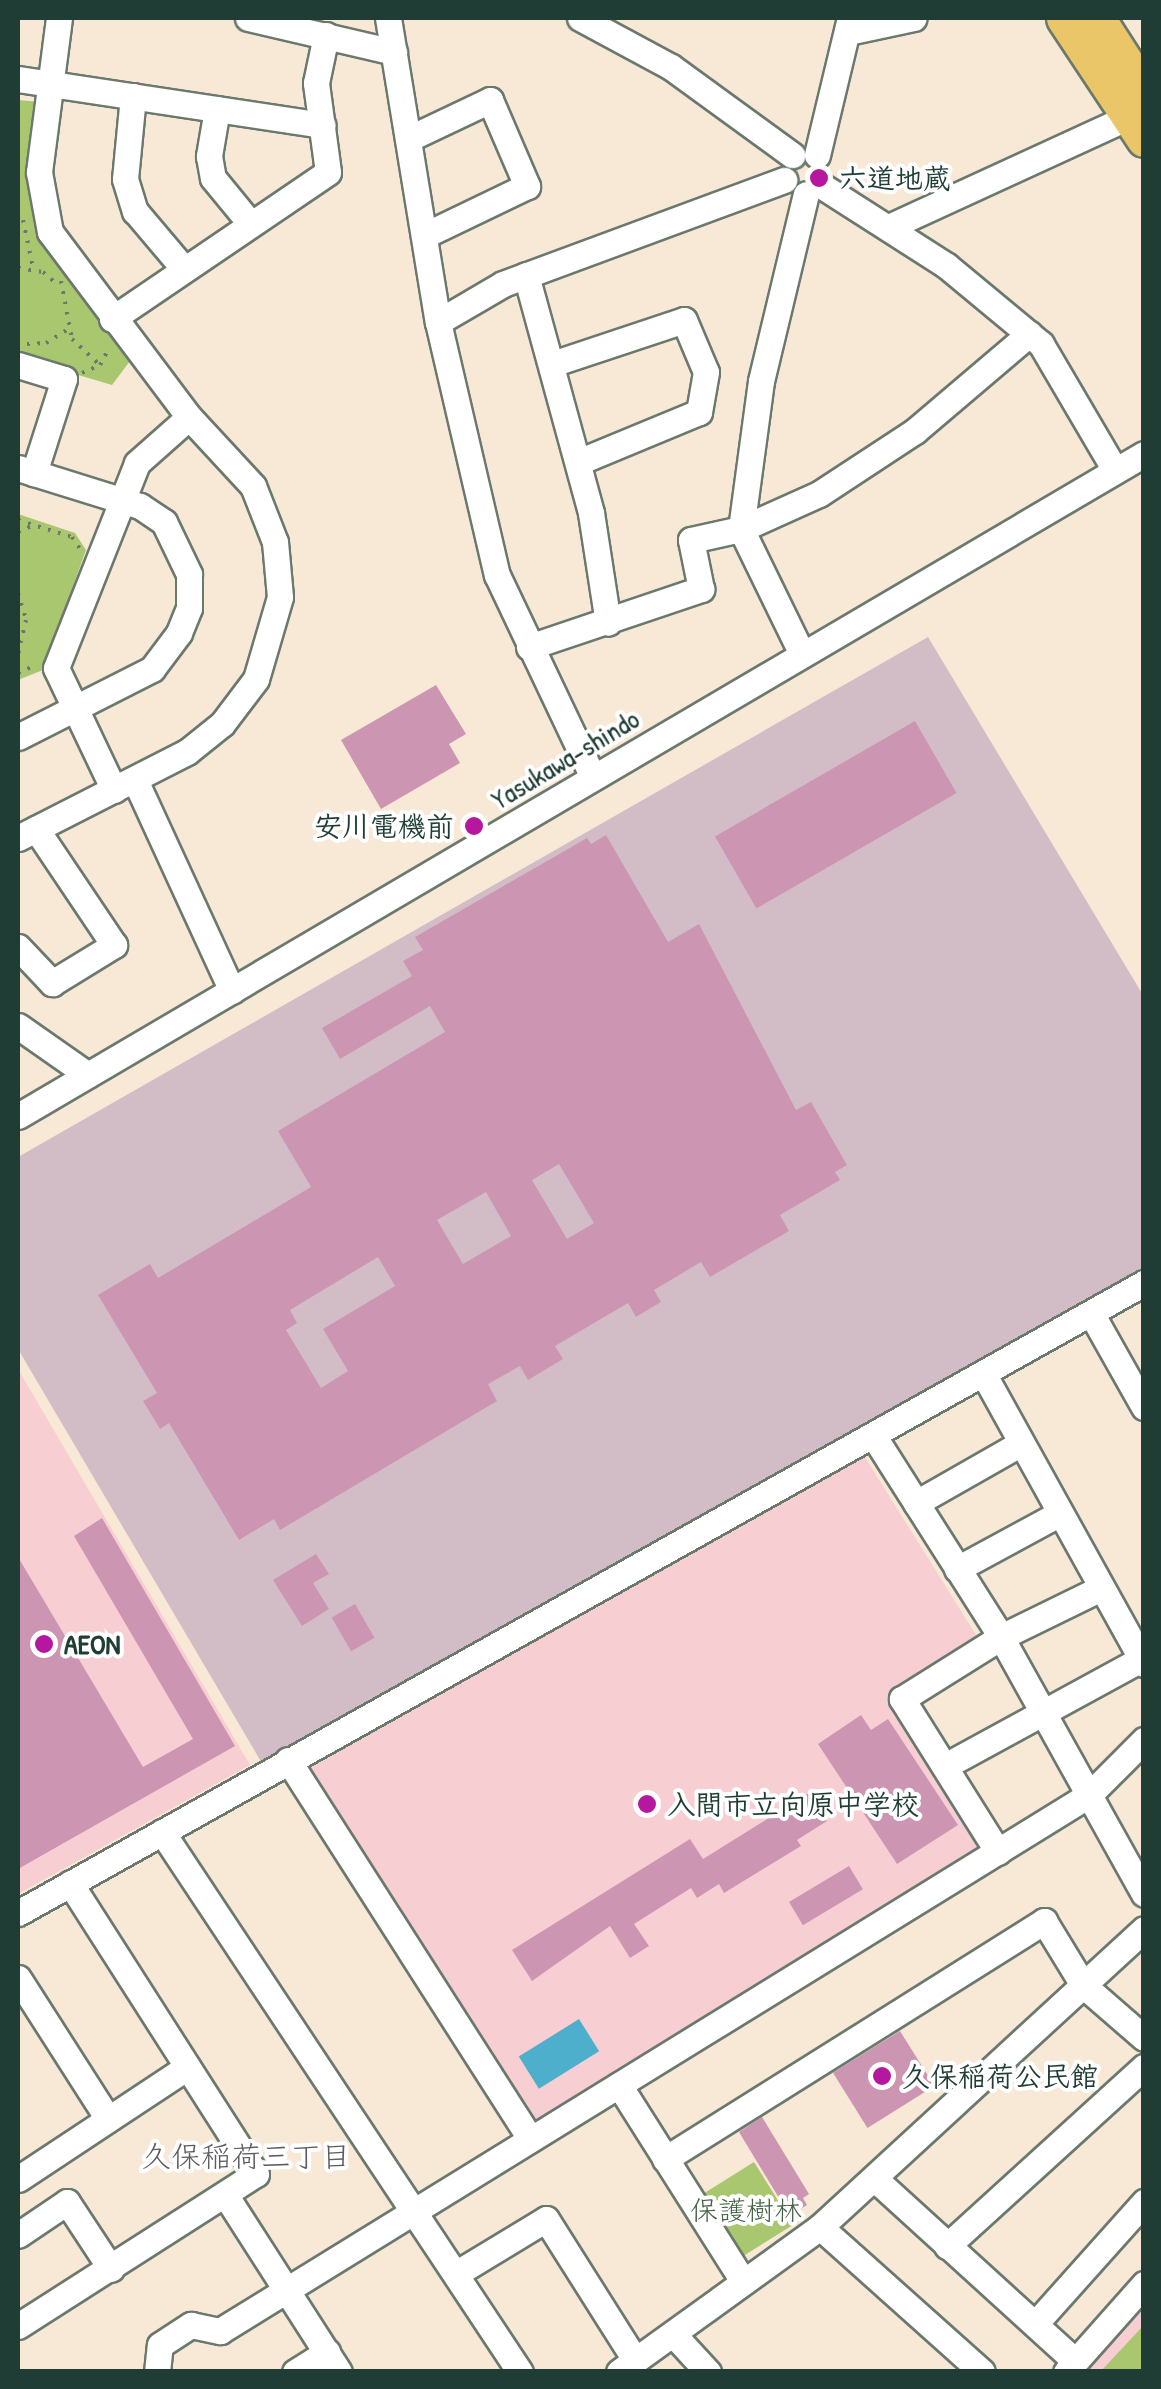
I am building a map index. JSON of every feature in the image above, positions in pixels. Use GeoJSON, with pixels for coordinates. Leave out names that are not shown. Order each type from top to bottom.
{"type":"FeatureCollection","features":[{"type":"Feature","properties":{"kind":"highway"},"geometry":{"type":"LineString","coordinates":[[1064,18],[1139,115]]}},
{"type":"Feature","properties":{"kind":"highway"},"geometry":{"type":"LineString","coordinates":[[1097,18],[1134,50],[1139,115]]}},
{"type":"Feature","properties":{"kind":"street"},"geometry":{"type":"LineString","coordinates":[[18,947],[52,983],[114,945],[27,834],[188,752],[240,702],[262,666],[280,597],[275,542],[254,486],[189,418],[114,321],[65,276],[42,204],[40,172],[59,18]]}},
{"type":"Feature","properties":{"kind":"street"},"geometry":{"type":"LineString","coordinates":[[248,18],[394,52]]}},
{"type":"Feature","properties":{"kind":"street"},"geometry":{"type":"LineString","coordinates":[[388,18],[438,322],[497,575],[593,777]]}},
{"type":"Feature","properties":{"kind":"street"},"geometry":{"type":"LineString","coordinates":[[580,18],[671,67],[804,174],[889,227],[1029,334],[1068,384],[1115,470]]}},
{"type":"Feature","properties":{"kind":"street"},"geometry":{"type":"LineString","coordinates":[[802,654],[741,529],[761,381],[804,174],[849,25],[914,18]]}},
{"type":"Feature","properties":{"kind":"street"},"geometry":{"type":"LineString","coordinates":[[114,321],[328,172],[316,83],[326,35]]}},
{"type":"Feature","properties":{"kind":"street"},"geometry":{"type":"LineString","coordinates":[[18,79],[323,125]]}},
{"type":"Feature","properties":{"kind":"street"},"geometry":{"type":"LineString","coordinates":[[132,96],[125,179],[135,211],[184,269]]}},
{"type":"Feature","properties":{"kind":"street"},"geometry":{"type":"LineString","coordinates":[[408,139],[490,100],[528,186],[425,235]]}},
{"type":"Feature","properties":{"kind":"street"},"geometry":{"type":"LineString","coordinates":[[216,109],[209,156],[213,178],[250,224]]}},
{"type":"Feature","properties":{"kind":"street"},"geometry":{"type":"LineString","coordinates":[[889,227],[1139,115]]}},
{"type":"Feature","properties":{"kind":"street"},"geometry":{"type":"LineString","coordinates":[[438,322],[526,275],[804,174]]}},
{"type":"Feature","properties":{"kind":"street"},"geometry":{"type":"LineString","coordinates":[[526,275],[578,462],[608,623]]}},
{"type":"Feature","properties":{"kind":"street"},"geometry":{"type":"LineString","coordinates":[[552,364],[684,320],[706,372],[698,412],[578,462]]}},
{"type":"Feature","properties":{"kind":"street"},"geometry":{"type":"LineString","coordinates":[[530,647],[701,589],[691,540],[741,529],[819,494],[878,456],[1029,334]]}},
{"type":"Feature","properties":{"kind":"street"},"geometry":{"type":"LineString","coordinates":[[18,364],[64,379],[26,470],[122,500],[164,522],[181,549],[189,608],[168,653],[152,669],[18,737]]}},
{"type":"Feature","properties":{"kind":"street"},"geometry":{"type":"LineString","coordinates":[[189,418],[137,463],[56,668],[74,709],[125,785],[232,991]]}},
{"type":"Feature","properties":{"kind":"street","name":"Yasukawa-shindo"},"geometry":{"type":"LineString","coordinates":[[18,1116],[1144,454]]}},
{"type":"Feature","properties":{"kind":"street"},"geometry":{"type":"LineString","coordinates":[[18,1026],[88,1075]]}},
{"type":"Feature","properties":{"kind":"street"},"geometry":{"type":"LineString","coordinates":[[18,1913],[1144,1283]]}},
{"type":"Feature","properties":{"kind":"street"},"geometry":{"type":"LineString","coordinates":[[1090,1313],[1144,1407]]}},
{"type":"Feature","properties":{"kind":"street"},"geometry":{"type":"LineString","coordinates":[[944,1766],[1042,1710],[1142,1662],[983,1373]]}},
{"type":"Feature","properties":{"kind":"street"},"geometry":{"type":"LineString","coordinates":[[873,1435],[1001,1638],[1144,1894]]}},
{"type":"Feature","properties":{"kind":"street"},"geometry":{"type":"LineString","coordinates":[[916,1503],[1021,1443]]}},
{"type":"Feature","properties":{"kind":"street"},"geometry":{"type":"LineString","coordinates":[[958,1569],[1060,1513]]}},
{"type":"Feature","properties":{"kind":"street"},"geometry":{"type":"LineString","coordinates":[[998,1852],[902,1698],[1001,1638],[1102,1588]]}},
{"type":"Feature","properties":{"kind":"street"},"geometry":{"type":"LineString","coordinates":[[157,2372],[160,2345],[192,2325],[220,2332],[1089,1795],[1144,1740]]}},
{"type":"Feature","properties":{"kind":"street"},"geometry":{"type":"LineString","coordinates":[[288,1760],[530,2139]]}},
{"type":"Feature","properties":{"kind":"street"},"geometry":{"type":"LineString","coordinates":[[162,1832],[345,2116],[365,2132],[520,2372]]}},
{"type":"Feature","properties":{"kind":"street"},"geometry":{"type":"LineString","coordinates":[[18,2326],[256,2174],[70,1883]]}},
{"type":"Feature","properties":{"kind":"street"},"geometry":{"type":"LineString","coordinates":[[665,2159],[1044,1921],[1083,1985],[1144,2038]]}},
{"type":"Feature","properties":{"kind":"street"},"geometry":{"type":"LineString","coordinates":[[457,2273],[546,2219],[627,2366],[820,2227],[1144,1929]]}},
{"type":"Feature","properties":{"kind":"street"},"geometry":{"type":"LineString","coordinates":[[18,1978],[108,2119]]}},
{"type":"Feature","properties":{"kind":"street"},"geometry":{"type":"LineString","coordinates":[[18,2179],[188,2067]]}},
{"type":"Feature","properties":{"kind":"street"},"geometry":{"type":"LineString","coordinates":[[947,2246],[1144,2067]]}},
{"type":"Feature","properties":{"kind":"street"},"geometry":{"type":"LineString","coordinates":[[619,2086],[743,2281]]}},
{"type":"Feature","properties":{"kind":"street"},"geometry":{"type":"LineString","coordinates":[[875,2179],[1035,2324],[1070,2366],[1144,2284]]}},
{"type":"Feature","properties":{"kind":"street"},"geometry":{"type":"LineString","coordinates":[[226,2196],[333,2362],[296,2372]]}},
{"type":"Feature","properties":{"kind":"street"},"geometry":{"type":"LineString","coordinates":[[18,2235],[67,2202],[111,2268]]}},
{"type":"Feature","properties":{"kind":"street"},"geometry":{"type":"LineString","coordinates":[[1035,2324],[1144,2202]]}},
{"type":"Feature","properties":{"kind":"street"},"geometry":{"type":"LineString","coordinates":[[820,2227],[982,2372]]}},
{"type":"Feature","properties":{"kind":"street"},"geometry":{"type":"LineString","coordinates":[[673,2334],[708,2372]]}},
{"type":"Feature","properties":{"kind":"path"},"geometry":{"type":"LineString","coordinates":[[18,268],[65,276],[70,311],[68,329],[100,365]]}},
{"type":"Feature","properties":{"kind":"path"},"geometry":{"type":"LineString","coordinates":[[100,365],[114,321]]}},
{"type":"Feature","properties":{"kind":"path"},"geometry":{"type":"LineString","coordinates":[[18,342],[46,343],[68,329]]}},
{"type":"Feature","properties":{"kind":"path"},"geometry":{"type":"LineString","coordinates":[[77,372],[100,365]]}},
{"type":"Feature","properties":{"kind":"path"},"geometry":{"type":"LineString","coordinates":[[18,520],[72,537],[81,550],[74,566]]}},
{"type":"Feature","properties":{"kind":"path"},"geometry":{"type":"LineString","coordinates":[[18,532],[34,525]]}},
{"type":"Feature","properties":{"kind":"path"},"geometry":{"type":"LineString","coordinates":[[18,593],[23,610],[18,654]]}},
{"type":"Feature","properties":{"kind":"path"},"geometry":{"type":"LineString","coordinates":[[18,603],[23,610]]}},
{"type":"Feature","properties":{"kind":"path"},"geometry":{"type":"LineString","coordinates":[[18,673],[37,665],[43,648]]}},
{"type":"Feature","properties":{"kind":"shaded area"},"geometry":{"type":"Polygon","coordinates":[[[928,637],[1143,995],[1143,1275],[263,1765],[18,1349],[18,1157],[928,637]]]}},
{"type":"Feature","properties":{"kind":"shaded area"},"geometry":{"type":"Polygon","coordinates":[[[18,1369],[250,1765],[18,1894],[18,1369]]]}},
{"type":"Feature","properties":{"kind":"shaded area","name":"入間市立向原中学校"},"geometry":{"type":"Polygon","coordinates":[[[863,1454],[981,1643],[895,1697],[987,1844],[530,2124],[308,1765],[863,1454]]]}},
{"type":"Feature","properties":{"kind":"shaded area"},"geometry":{"type":"Polygon","coordinates":[[[1143,2298],[1143,2371],[1078,2371],[1143,2298]]]}},
{"type":"Feature","properties":{"kind":"green space"},"geometry":{"type":"Polygon","coordinates":[[[19,100],[40,102],[43,235],[61,270],[133,357],[112,385],[18,357],[19,100]]]}},
{"type":"Feature","properties":{"kind":"green space"},"geometry":{"type":"Polygon","coordinates":[[[18,514],[75,533],[86,550],[43,670],[18,680],[18,514]]]}},
{"type":"Feature","properties":{"kind":"green space","name":"保護樹林"},"geometry":{"type":"Polygon","coordinates":[[[754,2162],[793,2225],[739,2259],[700,2196],[754,2162]]]}},
{"type":"Feature","properties":{"kind":"green space"},"geometry":{"type":"Polygon","coordinates":[[[1143,2326],[1143,2371],[1101,2371],[1143,2326]]]}},
{"type":"Feature","properties":{"kind":"water"},"geometry":{"type":"Polygon","coordinates":[[[579,2019],[599,2051],[539,2089],[519,2057],[579,2019]]]}},
{"type":"Feature","properties":{"kind":"building"},"geometry":{"type":"Polygon","coordinates":[[[436,685],[466,734],[449,744],[460,763],[381,809],[341,740],[436,685]]]}},
{"type":"Feature","properties":{"kind":"building"},"geometry":{"type":"Polygon","coordinates":[[[915,721],[956,793],[756,908],[715,836],[915,721]]]}},
{"type":"Feature","properties":{"kind":"building"},"geometry":{"type":"Polygon","coordinates":[[[606,835],[668,942],[699,924],[796,1110],[811,1102],[847,1165],[835,1172],[840,1180],[780,1215],[789,1231],[710,1277],[701,1262],[654,1290],[661,1302],[636,1317],[628,1303],[555,1346],[563,1359],[528,1380],[520,1366],[488,1384],[497,1401],[280,1530],[274,1519],[239,1540],[169,1423],[160,1429],[143,1401],[157,1393],[98,1295],[150,1264],[158,1278],[311,1187],[278,1131],[445,1032],[430,1006],[340,1059],[322,1028],[412,976],[403,961],[423,950],[415,937],[587,838],[591,844],[606,835]],[[559,1164],[532,1180],[567,1239],[594,1223],[559,1164]],[[486,1192],[437,1220],[463,1264],[511,1236],[486,1192]],[[378,1257],[290,1310],[297,1323],[286,1330],[321,1388],[348,1371],[323,1329],[395,1286],[378,1257]]]}},
{"type":"Feature","properties":{"kind":"building","name":"AEON"},"geometry":{"type":"Polygon","coordinates":[[[102,1518],[235,1746],[18,1869],[18,1557],[143,1767],[193,1739],[74,1536],[102,1518]]]}},
{"type":"Feature","properties":{"kind":"building"},"geometry":{"type":"Polygon","coordinates":[[[316,1554],[329,1574],[313,1583],[329,1609],[302,1626],[273,1580],[316,1554]]]}},
{"type":"Feature","properties":{"kind":"building"},"geometry":{"type":"Polygon","coordinates":[[[355,1604],[374,1638],[351,1651],[332,1618],[355,1604]]]}},
{"type":"Feature","properties":{"kind":"building"},"geometry":{"type":"Polygon","coordinates":[[[861,1715],[871,1730],[888,1719],[958,1825],[897,1864],[818,1744],[861,1715]]]}},
{"type":"Feature","properties":{"kind":"building"},"geometry":{"type":"Polygon","coordinates":[[[809,1793],[827,1821],[797,1840],[801,1846],[724,1893],[719,1884],[697,1898],[691,1888],[634,1924],[649,1946],[630,1958],[610,1926],[532,1981],[512,1950],[690,1839],[703,1859],[809,1793]]]}},
{"type":"Feature","properties":{"kind":"building"},"geometry":{"type":"Polygon","coordinates":[[[849,1866],[863,1889],[803,1925],[789,1902],[849,1866]]]}},
{"type":"Feature","properties":{"kind":"building","name":"久保稲荷公民館"},"geometry":{"type":"Polygon","coordinates":[[[900,2031],[934,2086],[867,2128],[833,2073],[900,2031]]]}},
{"type":"Feature","properties":{"kind":"building"},"geometry":{"type":"Polygon","coordinates":[[[762,2117],[809,2194],[803,2198],[807,2205],[790,2216],[739,2132],[762,2117]]]}},
{"type":"Feature","properties":{"kind":"place","name":"六道地蔵"},"geometry":{"type":"Point","coordinates":[819,178]}},
{"type":"Feature","properties":{"kind":"place","name":"安川電機前"},"geometry":{"type":"Point","coordinates":[474,826]}},
{"type":"Feature","properties":{"kind":"place","name":"AEON"},"geometry":{"type":"Point","coordinates":[44,1644]}},
{"type":"Feature","properties":{"kind":"place","name":"入間市立向原中学校"},"geometry":{"type":"Point","coordinates":[647,1804]}},
{"type":"Feature","properties":{"kind":"place","name":"久保稲荷公民館"},"geometry":{"type":"Point","coordinates":[882,2076]}},
{"type":"Feature","properties":{"kind":"district","name":"久保稲荷三丁目"},"geometry":{"type":"Point","coordinates":[246,2156]}}]}
